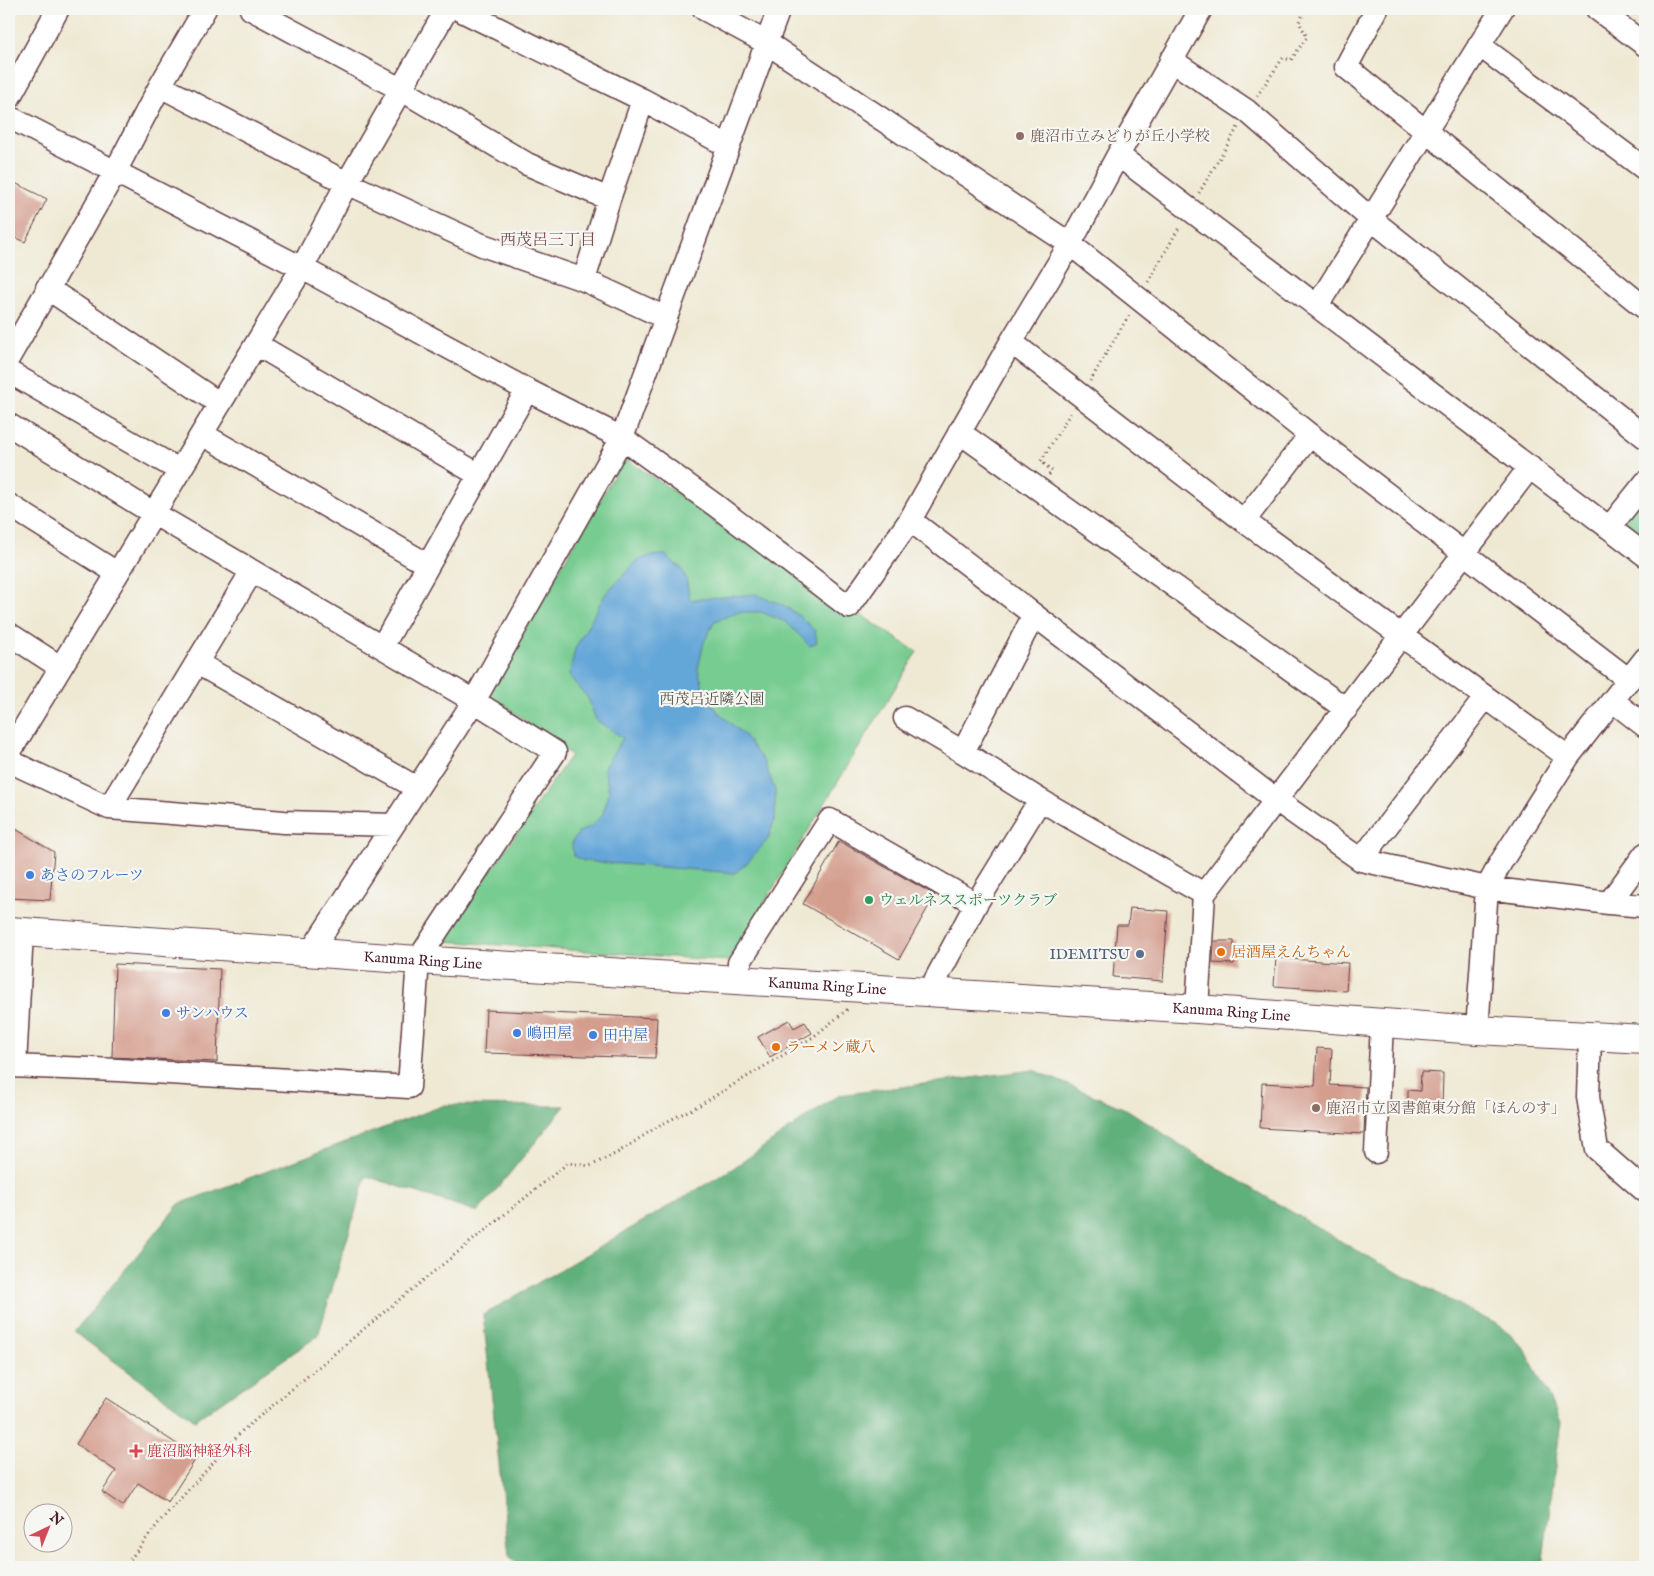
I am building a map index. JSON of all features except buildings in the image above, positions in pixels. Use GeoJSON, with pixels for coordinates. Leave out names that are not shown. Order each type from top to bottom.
{"type":"FeatureCollection","features":[{"type":"Feature","properties":{"kind":"main road","name":"Kanuma Ring Line"},"geometry":{"type":"LineString","coordinates":[[15,931],[418,960],[1197,1009],[1477,1030],[1645,1039]]}},
{"type":"Feature","properties":{"kind":"street"},"geometry":{"type":"LineString","coordinates":[[9,98],[58,9]]}},
{"type":"Feature","properties":{"kind":"street"},"geometry":{"type":"LineString","coordinates":[[9,357],[115,172],[160,86],[205,9]]}},
{"type":"Feature","properties":{"kind":"street"},"geometry":{"type":"LineString","coordinates":[[251,9],[402,90],[527,164],[609,199]]}},
{"type":"Feature","properties":{"kind":"street"},"geometry":{"type":"LineString","coordinates":[[9,754],[302,268],[347,183],[447,9]]}},
{"type":"Feature","properties":{"kind":"street"},"geometry":{"type":"LineString","coordinates":[[458,9],[643,100],[728,146]]}},
{"type":"Feature","properties":{"kind":"street"},"geometry":{"type":"LineString","coordinates":[[704,9],[767,43],[1070,244],[1310,435],[1629,680]]}},
{"type":"Feature","properties":{"kind":"street"},"geometry":{"type":"LineString","coordinates":[[310,952],[474,701],[622,438],[779,9]]}},
{"type":"Feature","properties":{"kind":"street"},"geometry":{"type":"LineString","coordinates":[[9,117],[302,268],[527,390],[622,438],[715,505],[850,607],[910,520],[1011,342],[1070,244],[1201,9]]}},
{"type":"Feature","properties":{"kind":"street"},"geometry":{"type":"LineString","coordinates":[[1377,9],[1346,67],[1645,308]]}},
{"type":"Feature","properties":{"kind":"street"},"geometry":{"type":"LineString","coordinates":[[1317,306],[1502,9]]}},
{"type":"Feature","properties":{"kind":"street"},"geometry":{"type":"LineString","coordinates":[[1597,9],[1645,45]]}},
{"type":"Feature","properties":{"kind":"street"},"geometry":{"type":"LineString","coordinates":[[1480,45],[1645,169]]}},
{"type":"Feature","properties":{"kind":"street"},"geometry":{"type":"LineString","coordinates":[[1171,60],[1247,111],[1371,219],[1645,437]]}},
{"type":"Feature","properties":{"kind":"street"},"geometry":{"type":"LineString","coordinates":[[160,86],[347,183],[482,245],[584,280],[666,318]]}},
{"type":"Feature","properties":{"kind":"street"},"geometry":{"type":"LineString","coordinates":[[584,280],[643,100]]}},
{"type":"Feature","properties":{"kind":"street"},"geometry":{"type":"LineString","coordinates":[[1118,155],[1645,555]]}},
{"type":"Feature","properties":{"kind":"street"},"geometry":{"type":"LineString","coordinates":[[47,288],[220,404]]}},
{"type":"Feature","properties":{"kind":"street"},"geometry":{"type":"LineString","coordinates":[[1011,342],[1244,521],[1484,698],[1568,757]]}},
{"type":"Feature","properties":{"kind":"street"},"geometry":{"type":"LineString","coordinates":[[256,344],[479,475]]}},
{"type":"Feature","properties":{"kind":"street"},"geometry":{"type":"LineString","coordinates":[[9,372],[179,470]]}},
{"type":"Feature","properties":{"kind":"street"},"geometry":{"type":"LineString","coordinates":[[382,647],[527,390]]}},
{"type":"Feature","properties":{"kind":"street"},"geometry":{"type":"LineString","coordinates":[[9,425],[153,514],[474,701],[555,752],[418,960],[409,1087],[127,1070],[12,1066],[15,931]]}},
{"type":"Feature","properties":{"kind":"street"},"geometry":{"type":"LineString","coordinates":[[959,432],[1346,709]]}},
{"type":"Feature","properties":{"kind":"street"},"geometry":{"type":"LineString","coordinates":[[202,434],[428,565]]}},
{"type":"Feature","properties":{"kind":"street"},"geometry":{"type":"LineString","coordinates":[[1244,521],[1310,435]]}},
{"type":"Feature","properties":{"kind":"street"},"geometry":{"type":"LineString","coordinates":[[1197,1009],[1204,894],[1530,467]]}},
{"type":"Feature","properties":{"kind":"street"},"geometry":{"type":"LineString","coordinates":[[1610,528],[1645,483]]}},
{"type":"Feature","properties":{"kind":"street"},"geometry":{"type":"LineString","coordinates":[[9,505],[117,573]]}},
{"type":"Feature","properties":{"kind":"street"},"geometry":{"type":"LineString","coordinates":[[910,520],[1276,800],[1361,860],[1488,888],[1645,906]]}},
{"type":"Feature","properties":{"kind":"street"},"geometry":{"type":"LineString","coordinates":[[109,808],[252,571]]}},
{"type":"Feature","properties":{"kind":"street"},"geometry":{"type":"LineString","coordinates":[[963,752],[1034,615]]}},
{"type":"Feature","properties":{"kind":"street"},"geometry":{"type":"LineString","coordinates":[[9,634],[60,667]]}},
{"type":"Feature","properties":{"kind":"street"},"geometry":{"type":"LineString","coordinates":[[1477,1030],[1488,888],[1501,862],[1568,757],[1645,659]]}},
{"type":"Feature","properties":{"kind":"street"},"geometry":{"type":"LineString","coordinates":[[197,663],[417,788]]}},
{"type":"Feature","properties":{"kind":"street"},"geometry":{"type":"LineString","coordinates":[[1361,860],[1484,698]]}},
{"type":"Feature","properties":{"kind":"street"},"geometry":{"type":"LineString","coordinates":[[1613,701],[1645,726]]}},
{"type":"Feature","properties":{"kind":"street"},"geometry":{"type":"LineString","coordinates":[[905,718],[1040,800],[1204,894]]}},
{"type":"Feature","properties":{"kind":"street"},"geometry":{"type":"LineString","coordinates":[[9,761],[109,808],[284,822],[393,825]]}},
{"type":"Feature","properties":{"kind":"street"},"geometry":{"type":"LineString","coordinates":[[929,992],[976,904],[1040,800]]}},
{"type":"Feature","properties":{"kind":"street"},"geometry":{"type":"LineString","coordinates":[[738,981],[739,962],[830,820],[976,904]]}},
{"type":"Feature","properties":{"kind":"street"},"geometry":{"type":"LineString","coordinates":[[1609,903],[1645,854]]}},
{"type":"Feature","properties":{"kind":"street"},"geometry":{"type":"LineString","coordinates":[[1376,1152],[1382,1023]]}},
{"type":"Feature","properties":{"kind":"street"},"geometry":{"type":"LineString","coordinates":[[1590,1037],[1588,1098],[1597,1149],[1645,1192]]}},
{"type":"Feature","properties":{"kind":"path"},"geometry":{"type":"LineString","coordinates":[[1247,111],[1283,58],[1291,60],[1307,37],[1299,22],[1306,9]]}},
{"type":"Feature","properties":{"kind":"path"},"geometry":{"type":"LineString","coordinates":[[1040,490],[1052,471],[1041,461],[1138,299]]}},
{"type":"Feature","properties":{"kind":"path"},"geometry":{"type":"LineString","coordinates":[[124,1567],[161,1520],[242,1431],[389,1308],[568,1163],[590,1166],[616,1153],[660,1125],[700,1105],[813,1037],[874,989]]}},
{"type":"Feature","properties":{"kind":"green space","name":"西茂呂近隣公園"},"geometry":{"type":"Polygon","coordinates":[[[624,458],[917,652],[729,961],[442,941],[571,755],[488,693],[624,458]]]}},
{"type":"Feature","properties":{"kind":"green space"},"geometry":{"type":"Polygon","coordinates":[[[1645,491],[1645,545],[1627,531],[1624,516],[1645,491]]]}},
{"type":"Feature","properties":{"kind":"green space"},"geometry":{"type":"Polygon","coordinates":[[[1033,1070],[1128,1110],[1196,1155],[1364,1255],[1502,1327],[1525,1349],[1561,1422],[1542,1567],[522,1567],[509,1556],[483,1315],[732,1169],[838,1095],[1033,1070]]]}},
{"type":"Feature","properties":{"kind":"green space"},"geometry":{"type":"Polygon","coordinates":[[[445,1105],[565,1106],[478,1212],[366,1176],[318,1336],[195,1420],[74,1332],[179,1204],[445,1105]]]}},
{"type":"Feature","properties":{"kind":"water"},"geometry":{"type":"Polygon","coordinates":[[[665,555],[681,568],[686,578],[690,600],[755,594],[783,605],[801,617],[815,631],[817,642],[810,646],[786,622],[761,612],[739,612],[715,621],[704,642],[698,669],[706,697],[720,714],[744,735],[764,762],[775,790],[775,818],[768,839],[747,863],[735,873],[584,861],[573,856],[572,842],[579,832],[592,826],[603,814],[609,792],[604,768],[623,738],[596,720],[588,698],[569,676],[575,649],[606,593],[637,561],[649,556],[665,555]]]}},
{"type":"Feature","properties":{"kind":"place","name":"鹿沼市立みどりが丘小学校"},"geometry":{"type":"Point","coordinates":[1020,136]}},
{"type":"Feature","properties":{"kind":"place","name":"あさのフルーツ"},"geometry":{"type":"Point","coordinates":[30,875]}},
{"type":"Feature","properties":{"kind":"place","name":"ウェルネススポーツクラブ"},"geometry":{"type":"Point","coordinates":[869,900]}},
{"type":"Feature","properties":{"kind":"place","name":"居酒屋えんちゃん"},"geometry":{"type":"Point","coordinates":[1221,952]}},
{"type":"Feature","properties":{"kind":"place","name":"IDEMITSU"},"geometry":{"type":"Point","coordinates":[1140,954]}},
{"type":"Feature","properties":{"kind":"place","name":"サンハウス"},"geometry":{"type":"Point","coordinates":[166,1013]}},
{"type":"Feature","properties":{"kind":"place","name":"嶋田屋"},"geometry":{"type":"Point","coordinates":[517,1033]}},
{"type":"Feature","properties":{"kind":"place","name":"田中屋"},"geometry":{"type":"Point","coordinates":[593,1035]}},
{"type":"Feature","properties":{"kind":"place","name":"ラーメン蔵八"},"geometry":{"type":"Point","coordinates":[776,1047]}},
{"type":"Feature","properties":{"kind":"place","name":"鹿沼市立図書館東分館「ほんのす」"},"geometry":{"type":"Point","coordinates":[1316,1108]}},
{"type":"Feature","properties":{"kind":"place","name":"鹿沼脳神経外科"},"geometry":{"type":"Point","coordinates":[136,1451]}},
{"type":"Feature","properties":{"kind":"district","name":"西茂呂三丁目"},"geometry":{"type":"Point","coordinates":[548,241]}}]}
